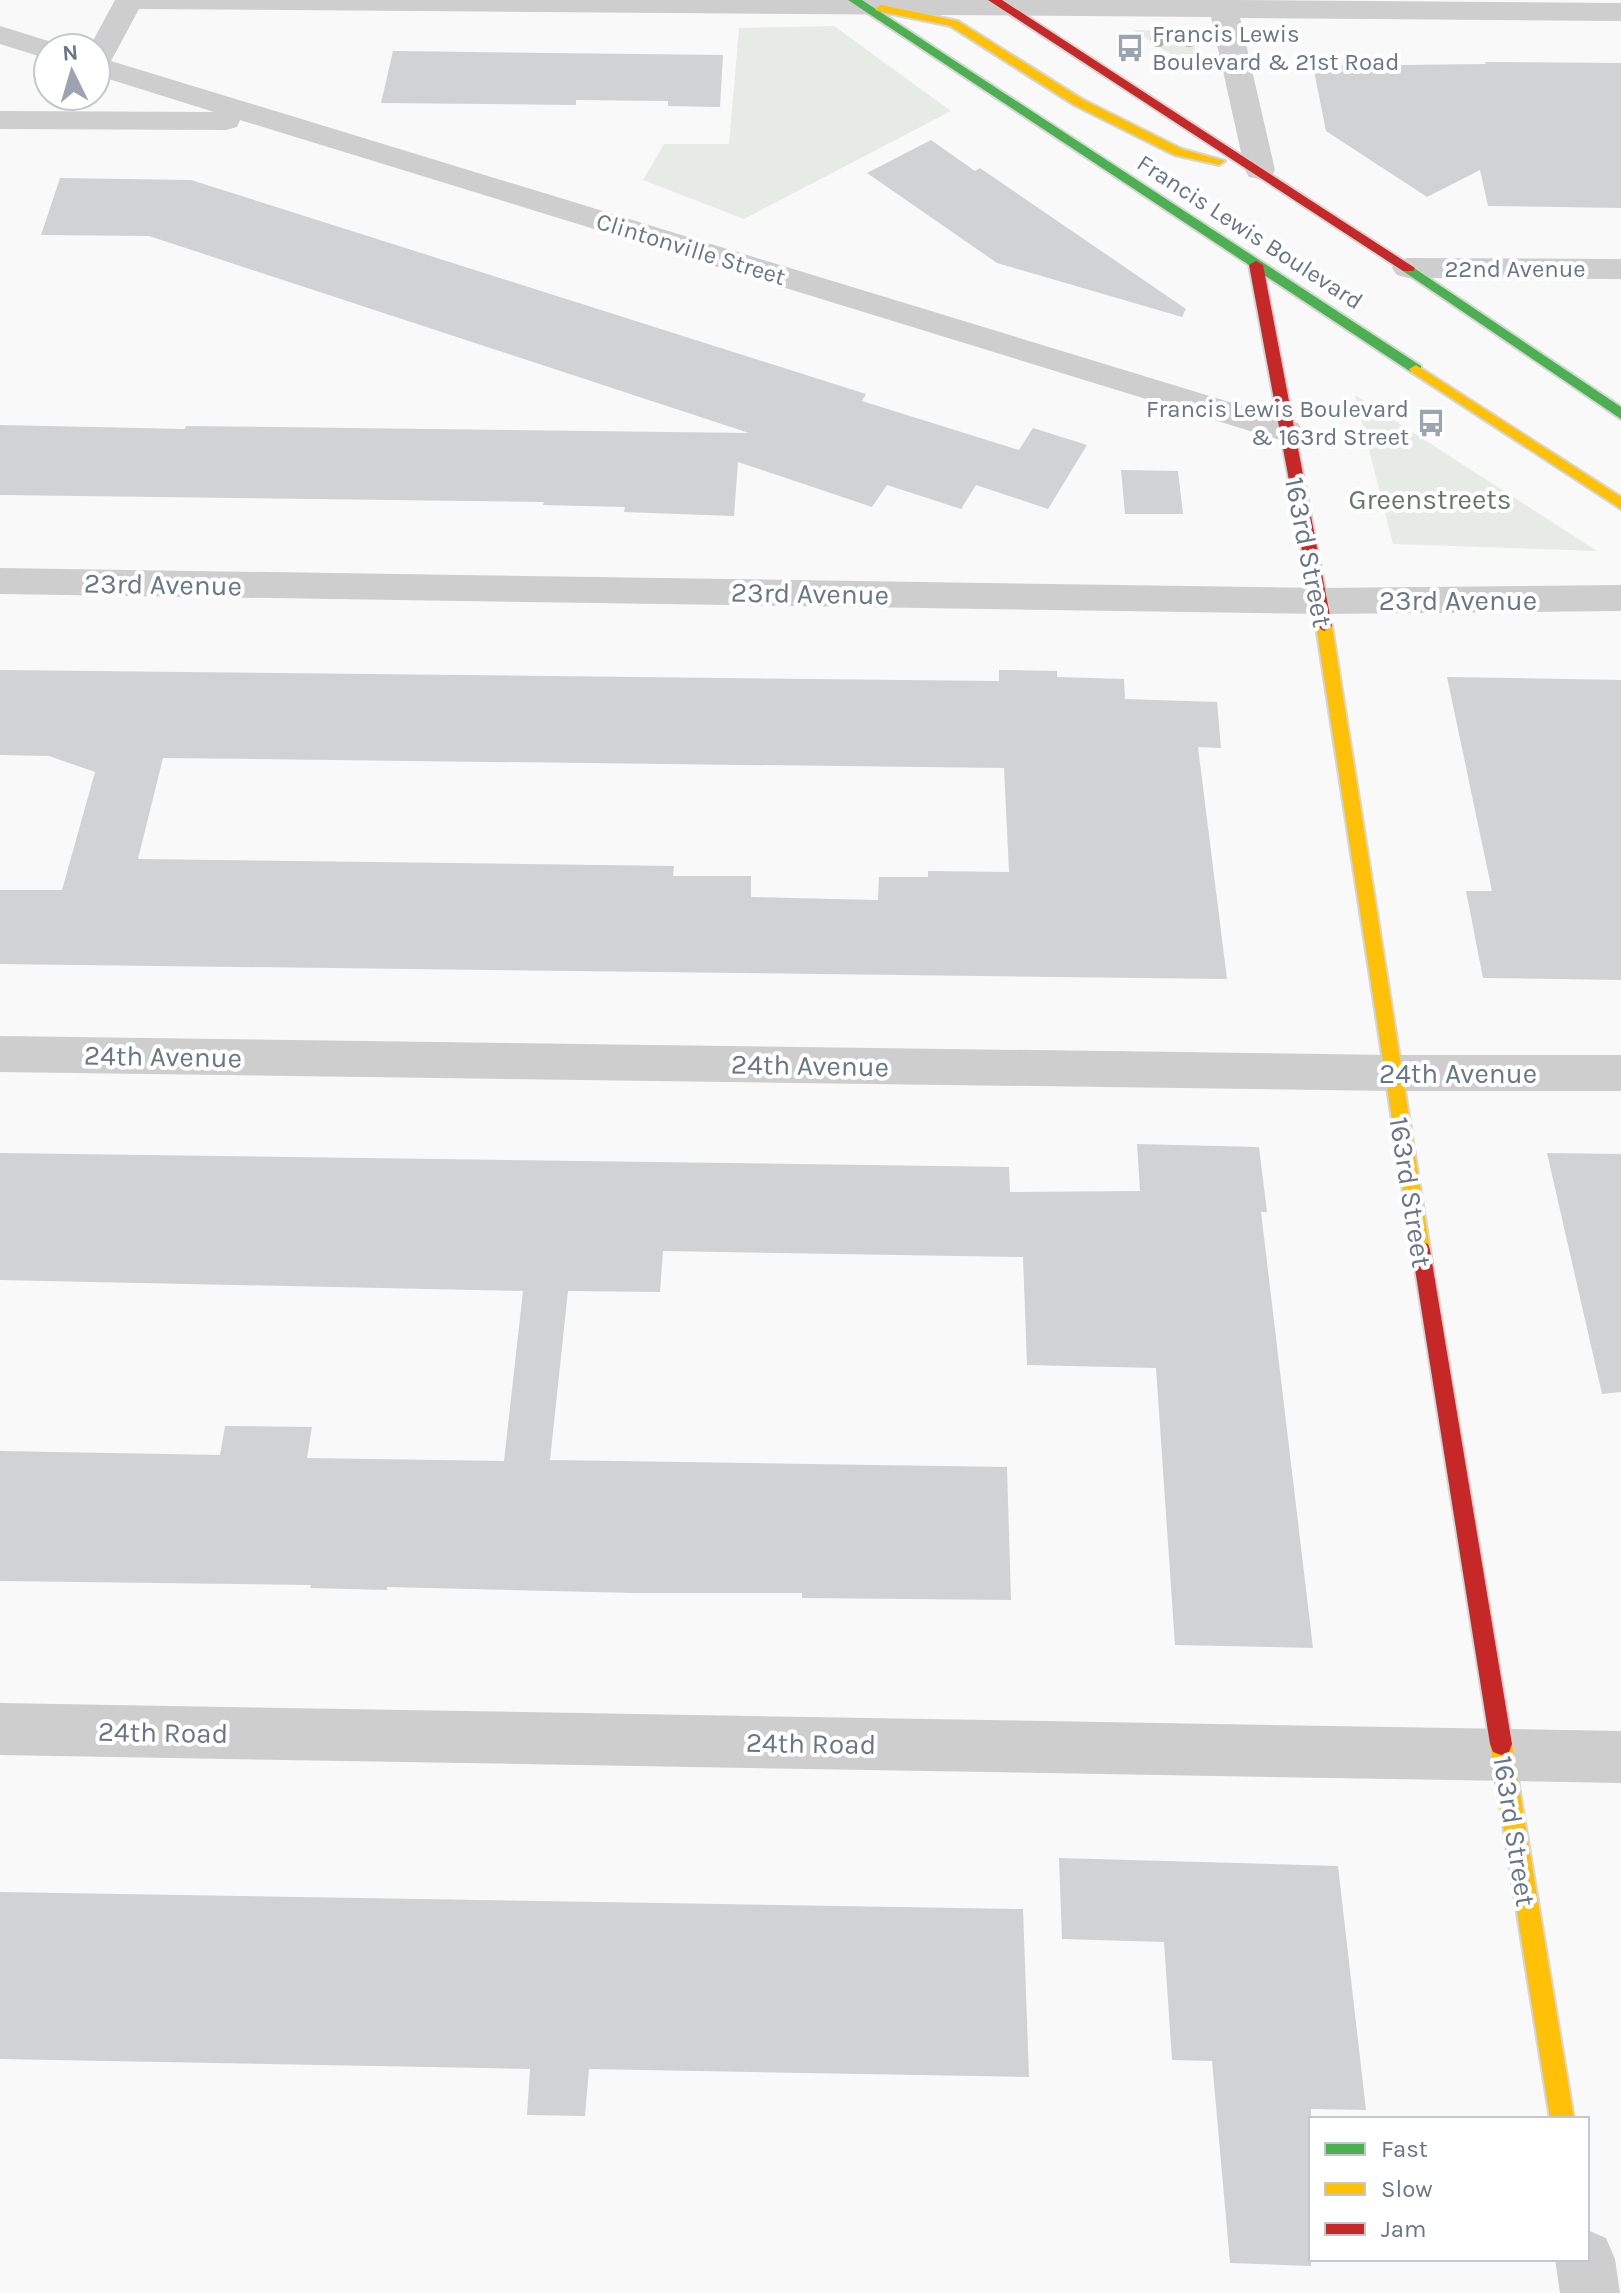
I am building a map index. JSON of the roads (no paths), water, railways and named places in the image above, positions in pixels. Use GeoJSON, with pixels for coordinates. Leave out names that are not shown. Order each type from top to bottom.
{"type":"FeatureCollection","features":[{"type":"Feature","properties":{"kind":"main road"},"geometry":{"type":"LineString","coordinates":[[857,3],[954,23],[1078,102],[1178,152],[1260,170]]}},
{"type":"Feature","properties":{"kind":"main road","name":"Francis Lewis Boulevard"},"geometry":{"type":"LineString","coordinates":[[857,3],[1621,504]]}},
{"type":"Feature","properties":{"kind":"main road","name":"Francis Lewis Boulevard"},"geometry":{"type":"LineString","coordinates":[[998,3],[1260,170],[1621,414]]}},
{"type":"Feature","properties":{"kind":"main road","name":"163rd Street"},"geometry":{"type":"LineString","coordinates":[[1256,265],[1320,601],[1392,1073],[1562,2117]]}},
{"type":"Feature","properties":{"kind":"street"},"geometry":{"type":"LineString","coordinates":[[112,34],[130,0],[1221,4],[1621,12]]}},
{"type":"Feature","properties":{"kind":"street"},"geometry":{"type":"LineString","coordinates":[[1221,4],[1232,38],[1260,170]]}},
{"type":"Feature","properties":{"kind":"street"},"geometry":{"type":"LineString","coordinates":[[0,35],[32,45]]}},
{"type":"Feature","properties":{"kind":"street","name":"Clintonville Street"},"geometry":{"type":"LineString","coordinates":[[112,69],[271,121],[1286,431]]}},
{"type":"Feature","properties":{"kind":"street"},"geometry":{"type":"LineString","coordinates":[[0,120],[271,121]]}},
{"type":"Feature","properties":{"kind":"street","name":"22nd Avenue"},"geometry":{"type":"LineString","coordinates":[[1408,268],[1621,269]]}},
{"type":"Feature","properties":{"kind":"street","name":"23rd Avenue"},"geometry":{"type":"LineString","coordinates":[[0,581],[1320,601],[1621,598]]}},
{"type":"Feature","properties":{"kind":"street","name":"24th Avenue"},"geometry":{"type":"LineString","coordinates":[[0,1054],[1392,1073],[1621,1073]]}},
{"type":"Feature","properties":{"kind":"street","name":"24th Road"},"geometry":{"type":"LineString","coordinates":[[0,1729],[1621,1757]]}},
{"type":"Feature","properties":{"kind":"street"},"geometry":{"type":"LineString","coordinates":[[1585,2261],[1590,2293]]}},
{"type":"Feature","properties":{"kind":"place","name":"Francis Lewis Boulevard & 21st Road"},"geometry":{"type":"Point","coordinates":[1130,48]}},
{"type":"Feature","properties":{"kind":"place","name":"Francis Lewis Boulevard & 163rd Street"},"geometry":{"type":"Point","coordinates":[1431,423]}},
{"type":"Feature","properties":{"kind":"park label","name":"Greenstreets"},"geometry":{"type":"Point","coordinates":[1430,499]}}]}
